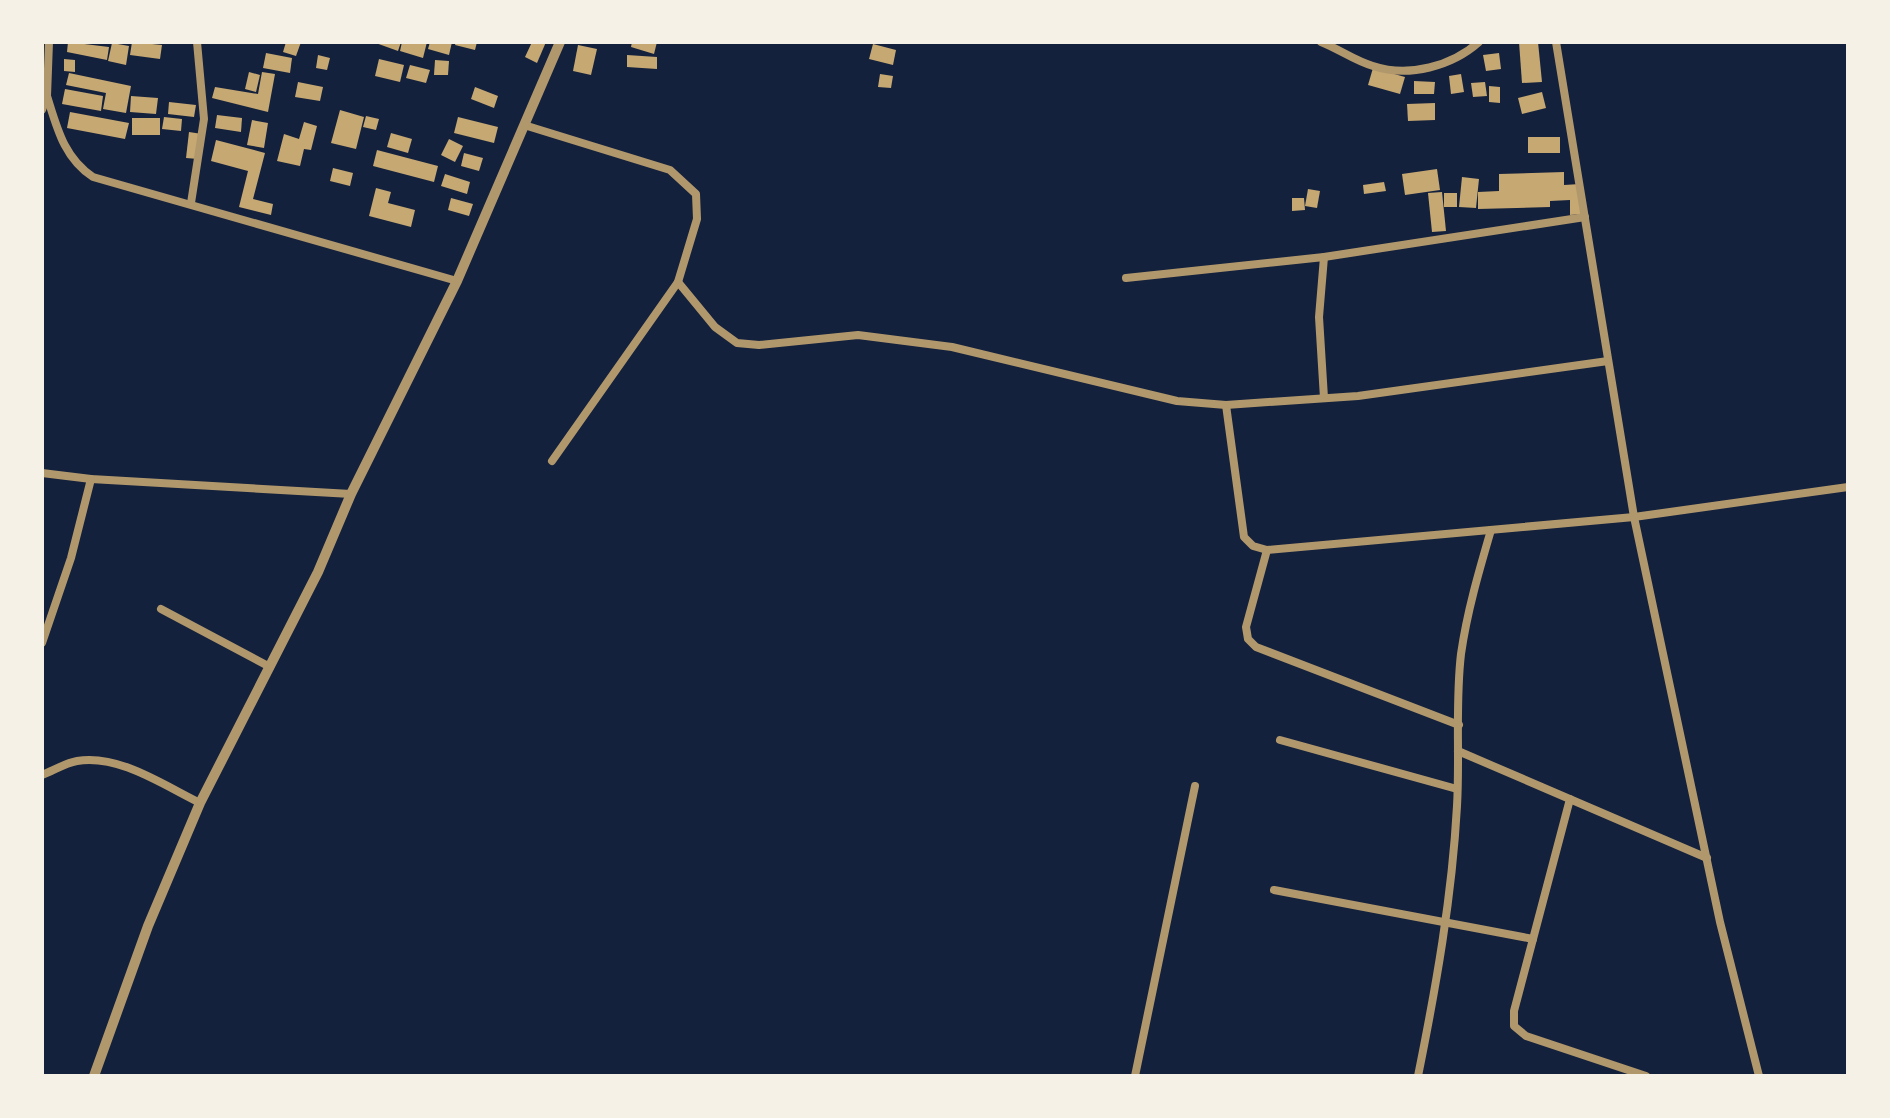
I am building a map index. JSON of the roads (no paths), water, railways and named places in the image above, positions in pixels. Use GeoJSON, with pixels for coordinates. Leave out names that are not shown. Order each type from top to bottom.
{"type":"FeatureCollection","features":[{"type":"Feature","properties":{"kind":"street"},"geometry":{"type":"LineString","coordinates":[[42,110],[47,96],[49,42]]}},
{"type":"Feature","properties":{"kind":"street"},"geometry":{"type":"LineString","coordinates":[[191,203],[204,119],[197,42]]}},
{"type":"Feature","properties":{"kind":"street"},"geometry":{"type":"LineString","coordinates":[[94,1076],[148,926],[200,803],[318,572],[351,494],[457,281],[560,42]]}},
{"type":"Feature","properties":{"kind":"street"},"geometry":{"type":"LineString","coordinates":[[1321,42],[1373,66],[1405,70],[1430,68],[1463,56],[1479,42]]}},
{"type":"Feature","properties":{"kind":"street"},"geometry":{"type":"LineString","coordinates":[[1556,42],[1634,517],[1707,858],[1759,1076]]}},
{"type":"Feature","properties":{"kind":"street"},"geometry":{"type":"LineString","coordinates":[[47,96],[61,140],[76,166],[114,185],[191,203],[457,281]]}},
{"type":"Feature","properties":{"kind":"street"},"geometry":{"type":"LineString","coordinates":[[524,125],[670,170],[696,194],[697,219],[678,282],[552,461]]}},
{"type":"Feature","properties":{"kind":"street"},"geometry":{"type":"LineString","coordinates":[[1126,278],[1324,257],[1585,217]]}},
{"type":"Feature","properties":{"kind":"street"},"geometry":{"type":"LineString","coordinates":[[1324,257],[1319,317],[1324,398]]}},
{"type":"Feature","properties":{"kind":"street"},"geometry":{"type":"LineString","coordinates":[[678,282],[715,327],[737,343],[759,345],[858,335],[952,347],[1177,401],[1226,405],[1324,398],[1608,361]]}},
{"type":"Feature","properties":{"kind":"street"},"geometry":{"type":"LineString","coordinates":[[1226,405],[1244,537],[1253,546],[1267,550],[1634,517],[1848,487]]}},
{"type":"Feature","properties":{"kind":"street"},"geometry":{"type":"LineString","coordinates":[[42,473],[91,479],[351,494]]}},
{"type":"Feature","properties":{"kind":"street"},"geometry":{"type":"LineString","coordinates":[[42,643],[71,558],[91,479]]}},
{"type":"Feature","properties":{"kind":"street"},"geometry":{"type":"LineString","coordinates":[[1418,1076],[1445,920],[1457,789],[1460,658],[1466,622],[1491,530]]}},
{"type":"Feature","properties":{"kind":"street"},"geometry":{"type":"LineString","coordinates":[[1267,550],[1246,627],[1248,639],[1256,647],[1459,725]]}},
{"type":"Feature","properties":{"kind":"street"},"geometry":{"type":"LineString","coordinates":[[161,609],[270,667]]}},
{"type":"Feature","properties":{"kind":"street"},"geometry":{"type":"LineString","coordinates":[[1280,740],[1457,789]]}},
{"type":"Feature","properties":{"kind":"street"},"geometry":{"type":"LineString","coordinates":[[1458,751],[1707,858]]}},
{"type":"Feature","properties":{"kind":"street"},"geometry":{"type":"LineString","coordinates":[[42,775],[74,762],[96,760],[121,765],[200,803]]}},
{"type":"Feature","properties":{"kind":"street"},"geometry":{"type":"LineString","coordinates":[[1135,1076],[1195,786]]}},
{"type":"Feature","properties":{"kind":"street"},"geometry":{"type":"LineString","coordinates":[[1570,799],[1514,1011],[1514,1026],[1526,1036],[1646,1076]]}},
{"type":"Feature","properties":{"kind":"street"},"geometry":{"type":"LineString","coordinates":[[1274,890],[1533,939]]}}]}
